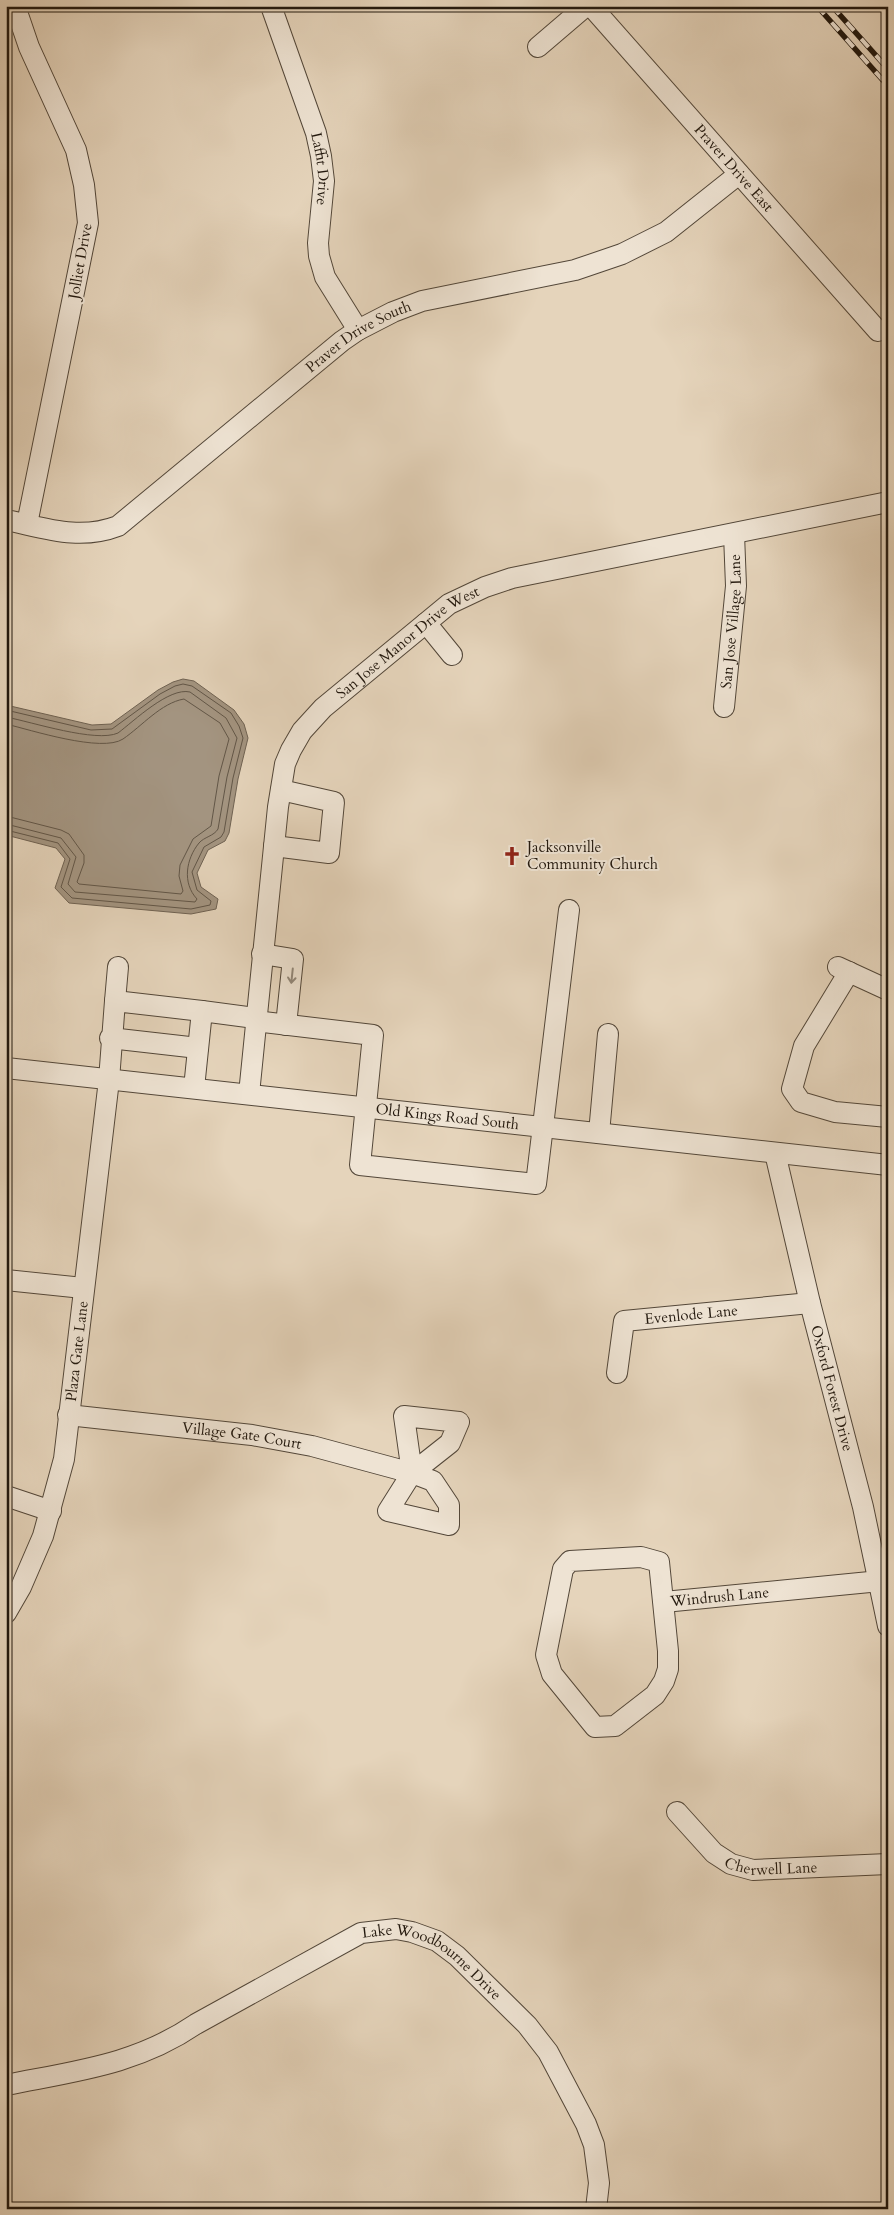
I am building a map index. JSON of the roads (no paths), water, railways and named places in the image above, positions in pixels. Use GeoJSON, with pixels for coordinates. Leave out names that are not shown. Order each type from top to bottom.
{"type":"FeatureCollection","features":[{"type":"Feature","properties":{"kind":"street","name":"Jolliet Drive"},"geometry":{"type":"LineString","coordinates":[[15,6],[29,47],[76,150],[84,185],[88,223],[27,524]]}},
{"type":"Feature","properties":{"kind":"street","name":"Laffit Drive"},"geometry":{"type":"LineString","coordinates":[[271,6],[316,133],[321,156],[324,181],[318,243],[319,256],[325,277],[358,330]]}},
{"type":"Feature","properties":{"kind":"street"},"geometry":{"type":"LineString","coordinates":[[538,47],[586,6]]}},
{"type":"Feature","properties":{"kind":"street","name":"Praver Drive East"},"geometry":{"type":"LineString","coordinates":[[591,6],[878,331]]}},
{"type":"Feature","properties":{"kind":"street","name":"Praver Drive South"},"geometry":{"type":"LineString","coordinates":[[6,520],[82,534],[107,530],[118,526],[342,341],[358,330],[393,312],[422,302],[575,270],[622,254],[666,232],[739,174]]}},
{"type":"Feature","properties":{"kind":"street","name":"San Jose Manor Drive West"},"geometry":{"type":"LineString","coordinates":[[249,1094],[262,954],[285,764],[302,731],[323,708],[449,604],[485,586],[512,578],[888,502]]}},
{"type":"Feature","properties":{"kind":"street","name":"San Jose Village Lane"},"geometry":{"type":"LineString","coordinates":[[724,707],[736,586],[734,534]]}},
{"type":"Feature","properties":{"kind":"street"},"geometry":{"type":"LineString","coordinates":[[426,623],[452,655]]}},
{"type":"Feature","properties":{"kind":"street"},"geometry":{"type":"LineString","coordinates":[[274,846],[329,853],[334,802],[281,790]]}},
{"type":"Feature","properties":{"kind":"street"},"geometry":{"type":"LineString","coordinates":[[114,1001],[202,1011],[373,1035],[360,1165],[536,1184],[548,1102],[569,910]]}},
{"type":"Feature","properties":{"kind":"street"},"geometry":{"type":"LineString","coordinates":[[262,954],[293,959],[286,1024]]}},
{"type":"Feature","properties":{"kind":"street","name":"Plaza Gate Lane"},"geometry":{"type":"LineString","coordinates":[[6,1613],[21,1587],[34,1558],[51,1510],[64,1459],[108,1080],[110,1038],[118,967]]}},
{"type":"Feature","properties":{"kind":"street"},"geometry":{"type":"LineString","coordinates":[[888,990],[843,969],[804,1046],[792,1088],[801,1102],[835,1112],[888,1117]]}},
{"type":"Feature","properties":{"kind":"street"},"geometry":{"type":"LineString","coordinates":[[194,1088],[202,1011]]}},
{"type":"Feature","properties":{"kind":"street"},"geometry":{"type":"LineString","coordinates":[[599,1133],[608,1034]]}},
{"type":"Feature","properties":{"kind":"street"},"geometry":{"type":"LineString","coordinates":[[110,1038],[198,1048]]}},
{"type":"Feature","properties":{"kind":"street","name":"Old Kings Road South"},"geometry":{"type":"LineString","coordinates":[[6,1068],[543,1126],[888,1166]]}},
{"type":"Feature","properties":{"kind":"street","name":"Oxford Forest Drive"},"geometry":{"type":"LineString","coordinates":[[775,1153],[810,1303],[863,1507],[888,1626]]}},
{"type":"Feature","properties":{"kind":"street"},"geometry":{"type":"LineString","coordinates":[[6,1280],[83,1288]]}},
{"type":"Feature","properties":{"kind":"street","name":"Evenlode Lane"},"geometry":{"type":"LineString","coordinates":[[617,1373],[624,1321],[810,1303]]}},
{"type":"Feature","properties":{"kind":"street","name":"Village Gate Court"},"geometry":{"type":"LineString","coordinates":[[68,1415],[252,1435],[312,1446],[412,1473]]}},
{"type":"Feature","properties":{"kind":"street"},"geometry":{"type":"LineString","coordinates":[[6,1496],[51,1510]]}},
{"type":"Feature","properties":{"kind":"street","name":"Windrush Lane"},"geometry":{"type":"LineString","coordinates":[[641,1557],[659,1562],[664,1602],[668,1669],[664,1681],[655,1695],[614,1726],[595,1728],[552,1674],[546,1655],[563,1569],[570,1561],[641,1557]]}},
{"type":"Feature","properties":{"kind":"street","name":"Windrush Lane"},"geometry":{"type":"LineString","coordinates":[[664,1602],[880,1581]]}},
{"type":"Feature","properties":{"kind":"street","name":"Cherwell Lane"},"geometry":{"type":"LineString","coordinates":[[677,1812],[714,1853],[731,1864],[753,1870],[888,1864]]}},
{"type":"Feature","properties":{"kind":"street","name":"Lake Woodbourne Drive"},"geometry":{"type":"LineString","coordinates":[[6,2085],[90,2070],[134,2056],[177,2037],[196,2024],[361,1932],[396,1929],[412,1932],[436,1941],[457,1956],[527,2025],[548,2052],[586,2124],[594,2145],[599,2182],[596,2209]]}},
{"type":"Feature","properties":{"kind":"water"},"geometry":{"type":"Polygon","coordinates":[[[183,679],[194,681],[234,710],[244,724],[248,738],[238,779],[229,833],[225,841],[208,850],[197,873],[201,887],[218,899],[216,909],[191,914],[69,903],[55,888],[65,859],[56,848],[6,835],[6,705],[92,725],[111,724],[158,690],[183,679]]]}},
{"type":"Feature","properties":{"kind":"railway"},"geometry":{"type":"LineString","coordinates":[[817,6],[888,86]]}},
{"type":"Feature","properties":{"kind":"railway"},"geometry":{"type":"LineString","coordinates":[[832,6],[888,69]]}},
{"type":"Feature","properties":{"kind":"place","name":"Jacksonville Community Church"},"geometry":{"type":"Point","coordinates":[512,856]}}]}
